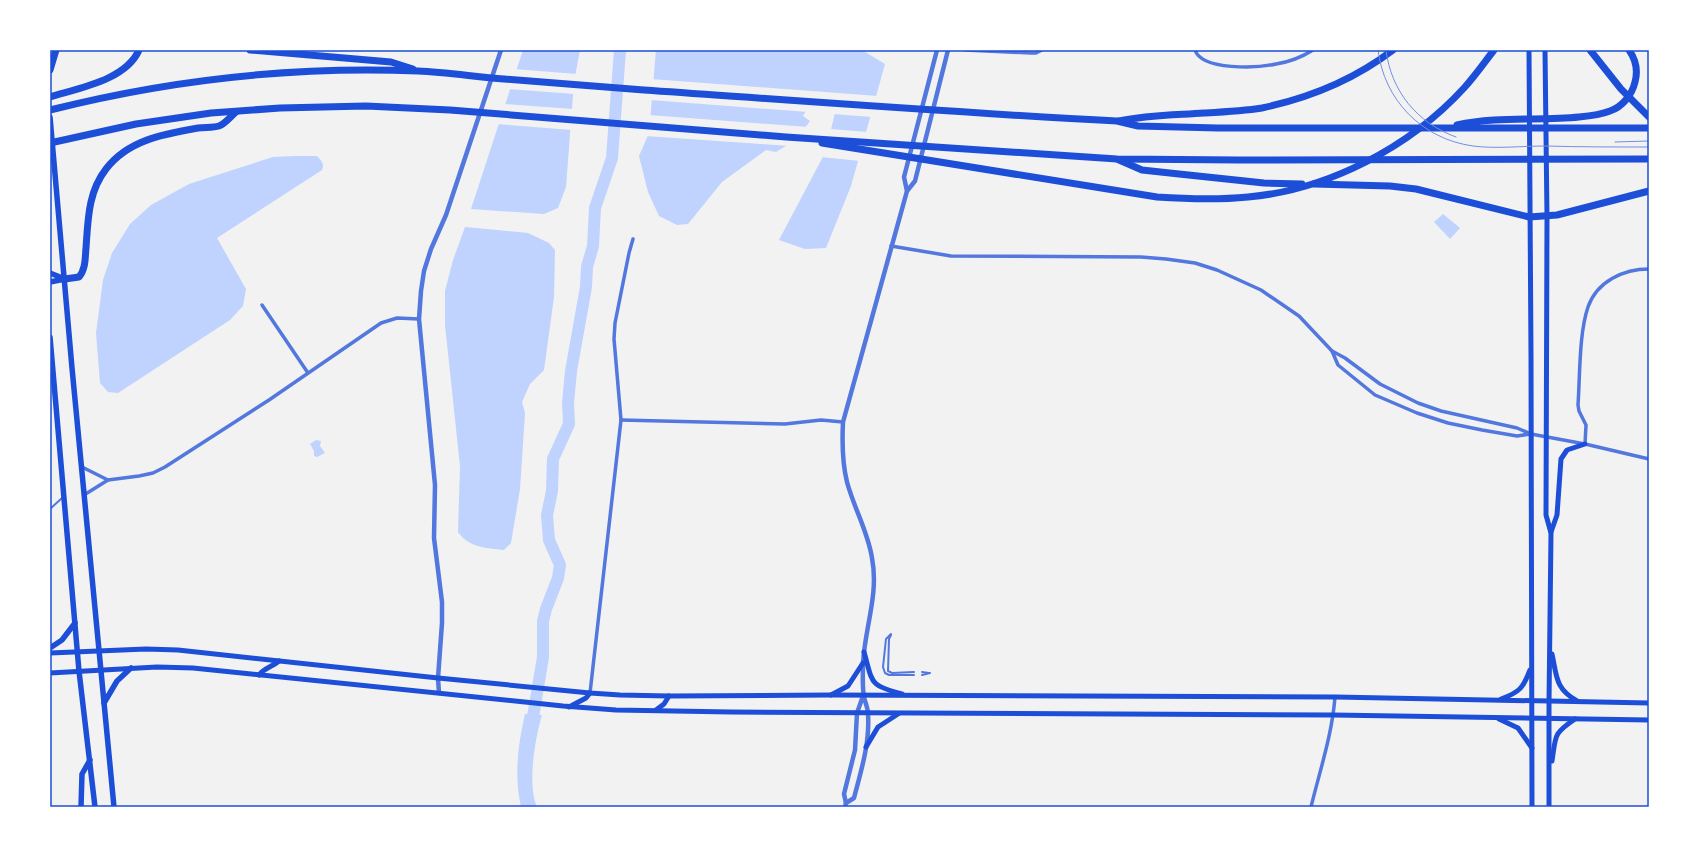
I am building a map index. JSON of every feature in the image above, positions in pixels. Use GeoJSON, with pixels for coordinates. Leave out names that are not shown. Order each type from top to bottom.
{"type":"FeatureCollection","features":[{"type":"Feature","properties":{"kind":"highway"},"geometry":{"type":"LineString","coordinates":[[50,70],[56,50]]}},
{"type":"Feature","properties":{"kind":"highway"},"geometry":{"type":"LineString","coordinates":[[50,97],[109,78],[122,70],[133,60],[139,50]]}},
{"type":"Feature","properties":{"kind":"highway"},"geometry":{"type":"LineString","coordinates":[[250,50],[391,62],[421,71]]}},
{"type":"Feature","properties":{"kind":"highway"},"geometry":{"type":"LineString","coordinates":[[1117,121],[1135,117],[1223,112],[1261,108],[1316,92],[1354,75],[1393,50]]}},
{"type":"Feature","properties":{"kind":"highway"},"geometry":{"type":"LineString","coordinates":[[786,137],[938,163],[997,170],[1157,197],[1197,199],[1249,197],[1294,188],[1343,172],[1386,150],[1431,119],[1463,89],[1494,50]]}},
{"type":"Feature","properties":{"kind":"highway"},"geometry":{"type":"LineString","coordinates":[[1590,50],[1621,89],[1649,117]]}},
{"type":"Feature","properties":{"kind":"highway"},"geometry":{"type":"LineString","coordinates":[[1445,128],[1477,121],[1566,118],[1599,114],[1610,111],[1623,103],[1632,90],[1636,79],[1636,66],[1629,50]]}},
{"type":"Feature","properties":{"kind":"highway"},"geometry":{"type":"LineString","coordinates":[[50,110],[77,103],[160,88],[240,77],[308,72],[421,71],[951,112],[1117,121],[1138,126],[1218,128],[1649,128]]}},
{"type":"Feature","properties":{"kind":"highway"},"geometry":{"type":"LineString","coordinates":[[50,143],[136,124],[188,116],[280,108],[366,106],[450,110],[786,137],[1117,159],[1649,159]]}},
{"type":"Feature","properties":{"kind":"highway"},"geometry":{"type":"LineString","coordinates":[[65,279],[80,277],[82,274],[85,261],[89,212],[93,191],[106,169],[120,154],[140,142],[160,136],[220,126],[236,112]]}},
{"type":"Feature","properties":{"kind":"highway"},"geometry":{"type":"LineString","coordinates":[[1117,159],[1142,170],[1264,183],[1390,186],[1416,189],[1529,217],[1547,217],[1649,191]]}},
{"type":"Feature","properties":{"kind":"main road"},"geometry":{"type":"LineString","coordinates":[[1529,50],[1529,217],[1532,434],[1532,807]]}},
{"type":"Feature","properties":{"kind":"main road"},"geometry":{"type":"LineString","coordinates":[[1545,50],[1547,217],[1546,515],[1551,533],[1549,807]]}},
{"type":"Feature","properties":{"kind":"main road"},"geometry":{"type":"LineString","coordinates":[[50,117],[114,807]]}},
{"type":"Feature","properties":{"kind":"main road"},"geometry":{"type":"LineString","coordinates":[[50,273],[65,279]]}},
{"type":"Feature","properties":{"kind":"main road"},"geometry":{"type":"LineString","coordinates":[[50,282],[65,279]]}},
{"type":"Feature","properties":{"kind":"main road"},"geometry":{"type":"LineString","coordinates":[[50,337],[79,671],[95,807]]}},
{"type":"Feature","properties":{"kind":"main road"},"geometry":{"type":"LineString","coordinates":[[1551,533],[1557,515],[1561,459],[1567,450],[1585,444]]}},
{"type":"Feature","properties":{"kind":"main road"},"geometry":{"type":"LineString","coordinates":[[50,648],[62,640],[75,623]]}},
{"type":"Feature","properties":{"kind":"main road"},"geometry":{"type":"LineString","coordinates":[[1550,644],[1559,686],[1567,696],[1577,702]]}},
{"type":"Feature","properties":{"kind":"main road"},"geometry":{"type":"LineString","coordinates":[[50,653],[99,650],[178,650],[565,691],[669,696],[830,695],[1335,697],[1649,703]]}},
{"type":"Feature","properties":{"kind":"main road"},"geometry":{"type":"LineString","coordinates":[[864,652],[872,679],[876,685],[881,688],[909,696]]}},
{"type":"Feature","properties":{"kind":"main road"},"geometry":{"type":"LineString","coordinates":[[259,675],[264,670],[279,661]]}},
{"type":"Feature","properties":{"kind":"main road"},"geometry":{"type":"LineString","coordinates":[[830,695],[848,686],[863,663]]}},
{"type":"Feature","properties":{"kind":"main road"},"geometry":{"type":"LineString","coordinates":[[1497,701],[1520,690],[1532,667]]}},
{"type":"Feature","properties":{"kind":"main road"},"geometry":{"type":"LineString","coordinates":[[104,703],[117,681],[131,668]]}},
{"type":"Feature","properties":{"kind":"main road"},"geometry":{"type":"LineString","coordinates":[[50,673],[100,669],[187,668],[569,707],[655,711],[899,714],[1334,715],[1649,720]]}},
{"type":"Feature","properties":{"kind":"main road"},"geometry":{"type":"LineString","coordinates":[[569,707],[584,700],[590,693]]}},
{"type":"Feature","properties":{"kind":"main road"},"geometry":{"type":"LineString","coordinates":[[655,711],[664,704],[669,696]]}},
{"type":"Feature","properties":{"kind":"main road"},"geometry":{"type":"LineString","coordinates":[[866,747],[878,727],[899,714]]}},
{"type":"Feature","properties":{"kind":"main road"},"geometry":{"type":"LineString","coordinates":[[1496,718],[1518,728],[1532,748]]}},
{"type":"Feature","properties":{"kind":"main road"},"geometry":{"type":"LineString","coordinates":[[1549,776],[1556,736],[1560,730],[1575,719]]}},
{"type":"Feature","properties":{"kind":"main road"},"geometry":{"type":"LineString","coordinates":[[81,807],[82,774],[90,760]]}},
{"type":"Feature","properties":{"kind":"street"},"geometry":{"type":"LineString","coordinates":[[439,694],[438,678],[442,602],[434,538],[435,484],[419,319],[421,291],[424,271],[446,215],[501,50]]}},
{"type":"Feature","properties":{"kind":"street"},"geometry":{"type":"LineString","coordinates":[[845,805],[854,798],[865,757],[868,713],[863,696],[863,663],[875,583],[868,541],[843,463],[843,422],[906,191],[904,177],[937,50]]}},
{"type":"Feature","properties":{"kind":"street"},"geometry":{"type":"LineString","coordinates":[[906,191],[915,181],[948,50]]}},
{"type":"Feature","properties":{"kind":"street"},"geometry":{"type":"LineString","coordinates":[[965,50],[1036,53],[1042,50]]}},
{"type":"Feature","properties":{"kind":"street"},"geometry":{"type":"LineString","coordinates":[[1195,50],[1199,57],[1214,64],[1248,67],[1281,63],[1313,50]]}},
{"type":"Feature","properties":{"kind":"street"},"geometry":{"type":"LineString","coordinates":[[590,693],[621,420],[614,340],[617,316],[633,239]]}},
{"type":"Feature","properties":{"kind":"street"},"geometry":{"type":"LineString","coordinates":[[891,246],[951,256],[1141,257],[1166,259],[1195,264],[1217,270],[1261,290],[1298,316],[1332,351],[1345,358],[1380,384],[1418,403],[1441,411],[1516,428],[1532,434],[1585,444],[1649,459]]}},
{"type":"Feature","properties":{"kind":"street"},"geometry":{"type":"LineString","coordinates":[[1585,444],[1586,426],[1579,411],[1578,405],[1584,324],[1588,306],[1596,292],[1614,276],[1635,269],[1649,269]]}},
{"type":"Feature","properties":{"kind":"street"},"geometry":{"type":"LineString","coordinates":[[262,305],[308,373]]}},
{"type":"Feature","properties":{"kind":"street"},"geometry":{"type":"LineString","coordinates":[[84,495],[108,480],[153,473],[166,467],[263,404],[381,323],[397,318],[419,319]]}},
{"type":"Feature","properties":{"kind":"street"},"geometry":{"type":"LineString","coordinates":[[1332,351],[1338,365],[1375,394],[1417,413],[1448,423],[1489,431],[1517,436],[1532,434]]}},
{"type":"Feature","properties":{"kind":"street"},"geometry":{"type":"LineString","coordinates":[[621,420],[785,424],[821,420],[843,422]]}},
{"type":"Feature","properties":{"kind":"street"},"geometry":{"type":"LineString","coordinates":[[82,466],[108,480]]}},
{"type":"Feature","properties":{"kind":"street"},"geometry":{"type":"LineString","coordinates":[[845,805],[844,794],[855,750],[857,713],[863,696]]}},
{"type":"Feature","properties":{"kind":"street"},"geometry":{"type":"LineString","coordinates":[[1311,807],[1334,715],[1335,697]]}},
{"type":"Feature","properties":{"kind":"lane"},"geometry":{"type":"LineString","coordinates":[[50,509],[64,496]]}},
{"type":"Feature","properties":{"kind":"lane"},"geometry":{"type":"LineString","coordinates":[[891,634],[888,640],[888,671],[892,673],[914,673]]}},
{"type":"Feature","properties":{"kind":"lane"},"geometry":{"type":"LineString","coordinates":[[922,674],[930,674]]}},
{"type":"Feature","properties":{"kind":"water"},"geometry":{"type":"Polygon","coordinates":[[[523,50],[580,50],[574,82],[566,187],[558,208],[544,214],[471,209],[523,50]]]}},
{"type":"Feature","properties":{"kind":"water"},"geometry":{"type":"Polygon","coordinates":[[[656,50],[862,50],[885,64],[851,186],[826,248],[805,249],[779,240],[826,151],[837,104],[832,93],[819,98],[808,108],[803,116],[810,121],[797,139],[776,152],[766,150],[722,182],[688,224],[677,225],[659,216],[648,192],[639,156],[649,133],[656,50]]]}},
{"type":"Feature","properties":{"kind":"water"},"geometry":{"type":"Polygon","coordinates":[[[317,156],[323,164],[323,168],[217,238],[246,289],[243,306],[230,320],[118,393],[108,392],[100,383],[96,333],[103,280],[112,253],[130,224],[151,205],[189,184],[273,157],[317,156]]]}},
{"type":"Feature","properties":{"kind":"water"},"geometry":{"type":"Polygon","coordinates":[[[1443,214],[1460,228],[1450,239],[1434,222],[1443,214]]]}},
{"type":"Feature","properties":{"kind":"water"},"geometry":{"type":"Polygon","coordinates":[[[465,227],[528,233],[549,243],[555,250],[554,297],[544,370],[530,384],[522,402],[525,413],[520,489],[511,543],[504,550],[485,548],[473,544],[462,537],[458,532],[460,466],[445,325],[445,291],[453,260],[465,227]]]}},
{"type":"Feature","properties":{"kind":"water"},"geometry":{"type":"Polygon","coordinates":[[[316,440],[321,441],[320,446],[325,453],[317,457],[314,456],[314,451],[310,444],[316,440]]]}},
{"type":"Feature","properties":{"kind":"water"},"geometry":{"type":"Polygon","coordinates":[[[525,714],[542,715],[537,736],[532,774],[534,797],[537,807],[521,807],[519,795],[517,772],[520,737],[525,714]]]}},
{"type":"Feature","properties":{"kind":"pier"},"geometry":{"type":"Polygon","coordinates":[[[514,69],[577,74],[575,94],[508,89],[514,69]]]}},
{"type":"Feature","properties":{"kind":"pier"},"geometry":{"type":"Polygon","coordinates":[[[651,79],[878,96],[872,117],[833,114],[835,104],[831,95],[824,96],[808,112],[650,100],[651,79]]]}},
{"type":"Feature","properties":{"kind":"pier"},"geometry":{"type":"Polygon","coordinates":[[[503,104],[573,109],[572,130],[496,124],[503,104]]]}},
{"type":"Feature","properties":{"kind":"pier"},"geometry":{"type":"Polygon","coordinates":[[[649,115],[809,127],[798,141],[789,146],[646,136],[649,115]]]}},
{"type":"Feature","properties":{"kind":"pier"},"geometry":{"type":"Polygon","coordinates":[[[830,129],[868,132],[860,161],[821,157],[830,129]]]}},
{"type":"Feature","properties":{"kind":"waterway"},"geometry":{"type":"LineString","coordinates":[[531,729],[543,657],[543,621],[558,578],[560,565],[549,540],[547,515],[552,491],[553,459],[569,424],[568,403],[571,371],[586,287],[587,267],[593,246],[595,208],[612,158],[620,50]]}},
{"type":"Feature","properties":{"kind":"tram line"},"geometry":{"type":"LineString","coordinates":[[1378,50],[1388,85],[1397,101],[1422,126],[1437,135],[1455,142],[1473,146],[1491,147],[1649,147]]}},
{"type":"Feature","properties":{"kind":"tram line"},"geometry":{"type":"LineString","coordinates":[[1386,50],[1394,79],[1408,104],[1429,123],[1456,137]]}},
{"type":"Feature","properties":{"kind":"tram line"},"geometry":{"type":"LineString","coordinates":[[1615,142],[1649,141]]}}]}
